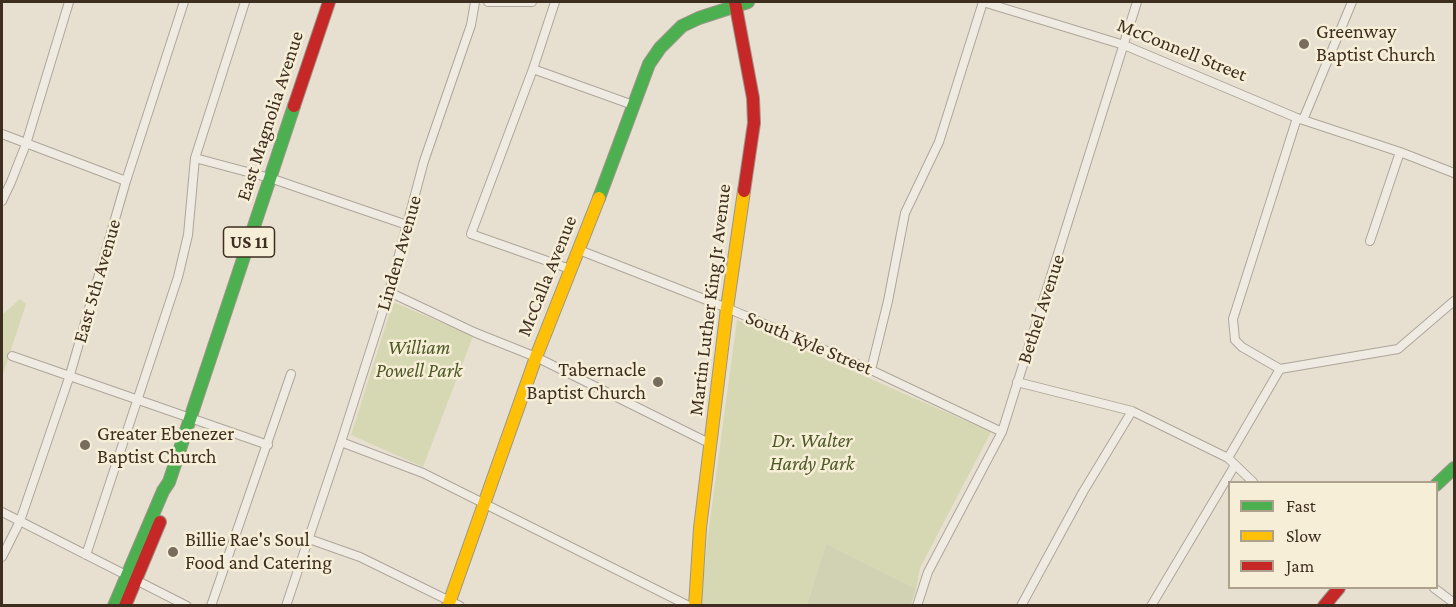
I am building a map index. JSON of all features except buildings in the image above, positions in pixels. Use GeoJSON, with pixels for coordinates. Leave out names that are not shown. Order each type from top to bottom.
{"type":"FeatureCollection","features":[{"type":"Feature","properties":{"kind":"main road","name":"East Magnolia Avenue"},"geometry":{"type":"LineString","coordinates":[[114,606],[131,579],[170,492],[170,482],[190,418],[329,2]]}},
{"type":"Feature","properties":{"kind":"main road","name":"McCalla Avenue"},"geometry":{"type":"LineString","coordinates":[[452,604],[536,357],[653,58],[677,30],[699,18],[740,3]]}},
{"type":"Feature","properties":{"kind":"main road","name":"Martin Luther King Jr Avenue"},"geometry":{"type":"LineString","coordinates":[[695,606],[700,528],[727,308],[754,123],[753,98],[740,3]]}},
{"type":"Feature","properties":{"kind":"main road"},"geometry":{"type":"LineString","coordinates":[[1438,484],[1455,468]]}},
{"type":"Feature","properties":{"kind":"main road","name":"East Magnolia Avenue"},"geometry":{"type":"LineString","coordinates":[[125,606],[131,579]]}},
{"type":"Feature","properties":{"kind":"main road"},"geometry":{"type":"LineString","coordinates":[[1324,606],[1338,589]]}},
{"type":"Feature","properties":{"kind":"street"},"geometry":{"type":"LineString","coordinates":[[2,201],[26,144],[69,2]]}},
{"type":"Feature","properties":{"kind":"street","name":"East 5th Avenue"},"geometry":{"type":"LineString","coordinates":[[2,557],[20,521],[69,378],[126,181],[184,2]]}},
{"type":"Feature","properties":{"kind":"street"},"geometry":{"type":"LineString","coordinates":[[86,555],[184,255],[195,158],[245,2]]}},
{"type":"Feature","properties":{"kind":"street","name":"Linden Avenue"},"geometry":{"type":"LineString","coordinates":[[286,606],[389,292],[424,161],[471,25],[475,2]]}},
{"type":"Feature","properties":{"kind":"street"},"geometry":{"type":"LineString","coordinates":[[488,2],[532,2]]}},
{"type":"Feature","properties":{"kind":"street"},"geometry":{"type":"LineString","coordinates":[[555,2],[533,69],[471,234],[570,269]]}},
{"type":"Feature","properties":{"kind":"street"},"geometry":{"type":"LineString","coordinates":[[871,370],[888,301],[905,213],[939,142],[983,2]]}},
{"type":"Feature","properties":{"kind":"street","name":"McConnell Street"},"geometry":{"type":"LineString","coordinates":[[983,2],[1124,45],[1300,119],[1455,173]]}},
{"type":"Feature","properties":{"kind":"street","name":"Bethel Avenue"},"geometry":{"type":"LineString","coordinates":[[917,606],[927,572],[1002,432],[1137,2]]}},
{"type":"Feature","properties":{"kind":"street"},"geometry":{"type":"LineString","coordinates":[[1352,2],[1300,119],[1233,319],[1235,340],[1242,347],[1280,369],[1398,349],[1455,301]]}},
{"type":"Feature","properties":{"kind":"street"},"geometry":{"type":"LineString","coordinates":[[533,69],[633,105]]}},
{"type":"Feature","properties":{"kind":"street"},"geometry":{"type":"LineString","coordinates":[[2,134],[126,181]]}},
{"type":"Feature","properties":{"kind":"street"},"geometry":{"type":"LineString","coordinates":[[1370,241],[1400,152]]}},
{"type":"Feature","properties":{"kind":"street"},"geometry":{"type":"LineString","coordinates":[[195,158],[270,178],[407,225]]}},
{"type":"Feature","properties":{"kind":"street","name":"South Kyle Street"},"geometry":{"type":"LineString","coordinates":[[579,250],[727,308],[871,370],[1002,432]]}},
{"type":"Feature","properties":{"kind":"street"},"geometry":{"type":"LineString","coordinates":[[389,292],[476,333],[536,357],[711,444]]}},
{"type":"Feature","properties":{"kind":"street"},"geometry":{"type":"LineString","coordinates":[[12,356],[69,378],[268,445]]}},
{"type":"Feature","properties":{"kind":"street"},"geometry":{"type":"LineString","coordinates":[[1228,458],[1280,369]]}},
{"type":"Feature","properties":{"kind":"street"},"geometry":{"type":"LineString","coordinates":[[211,606],[291,374]]}},
{"type":"Feature","properties":{"kind":"street"},"geometry":{"type":"LineString","coordinates":[[1017,382],[1132,411],[1228,458],[1251,481]]}},
{"type":"Feature","properties":{"kind":"street"},"geometry":{"type":"LineString","coordinates":[[1021,606],[1077,502],[1132,411]]}},
{"type":"Feature","properties":{"kind":"street"},"geometry":{"type":"LineString","coordinates":[[341,442],[423,473],[689,606]]}},
{"type":"Feature","properties":{"kind":"street"},"geometry":{"type":"LineString","coordinates":[[1151,606],[1235,465]]}},
{"type":"Feature","properties":{"kind":"street"},"geometry":{"type":"LineString","coordinates":[[2,512],[187,606]]}},
{"type":"Feature","properties":{"kind":"street"},"geometry":{"type":"LineString","coordinates":[[309,539],[360,557],[452,604]]}},
{"type":"Feature","properties":{"kind":"street"},"geometry":{"type":"LineString","coordinates":[[1435,589],[1455,603]]}},
{"type":"Feature","properties":{"kind":"green space"},"geometry":{"type":"Polygon","coordinates":[[[20,299],[26,304],[2,377],[2,315],[20,299]]]}},
{"type":"Feature","properties":{"kind":"green space","name":"William Powell Park"},"geometry":{"type":"Polygon","coordinates":[[[393,302],[473,336],[423,467],[351,435],[393,302]]]}},
{"type":"Feature","properties":{"kind":"green space","name":"Dr. Walter Hardy Park"},"geometry":{"type":"Polygon","coordinates":[[[737,320],[991,432],[920,568],[916,589],[826,544],[807,605],[701,606],[707,542],[737,320]]]}},
{"type":"Feature","properties":{"kind":"green space"},"geometry":{"type":"Polygon","coordinates":[[[826,544],[916,589],[911,605],[807,605],[826,544]]]}},
{"type":"Feature","properties":{"kind":"traffic: fast"},"geometry":{"type":"LineString","coordinates":[[599,198],[649,64],[660,48],[682,26],[748,2]]}},
{"type":"Feature","properties":{"kind":"traffic: fast"},"geometry":{"type":"LineString","coordinates":[[114,606],[163,491],[169,482],[294,106]]}},
{"type":"Feature","properties":{"kind":"traffic: fast"},"geometry":{"type":"LineString","coordinates":[[1438,483],[1454,468]]}},
{"type":"Feature","properties":{"kind":"traffic: slow"},"geometry":{"type":"LineString","coordinates":[[695,606],[700,528],[744,191]]}},
{"type":"Feature","properties":{"kind":"traffic: slow"},"geometry":{"type":"LineString","coordinates":[[448,606],[536,357],[599,198]]}},
{"type":"Feature","properties":{"kind":"traffic: jam"},"geometry":{"type":"LineString","coordinates":[[294,106],[329,2]]}},
{"type":"Feature","properties":{"kind":"traffic: jam"},"geometry":{"type":"LineString","coordinates":[[735,2],[753,98],[754,123],[744,191]]}},
{"type":"Feature","properties":{"kind":"traffic: jam"},"geometry":{"type":"LineString","coordinates":[[125,606],[160,522]]}},
{"type":"Feature","properties":{"kind":"traffic: jam"},"geometry":{"type":"LineString","coordinates":[[1324,606],[1338,589]]}},
{"type":"Feature","properties":{"kind":"place","name":"Greenway Baptist Church"},"geometry":{"type":"Point","coordinates":[1304,44]}},
{"type":"Feature","properties":{"kind":"place","name":"Tabernacle Baptist Church"},"geometry":{"type":"Point","coordinates":[658,382]}},
{"type":"Feature","properties":{"kind":"place","name":"Greater Ebenezer Baptist Church"},"geometry":{"type":"Point","coordinates":[85,445]}},
{"type":"Feature","properties":{"kind":"place","name":"Billie Rae's Soul Food and Catering"},"geometry":{"type":"Point","coordinates":[173,552]}}]}
